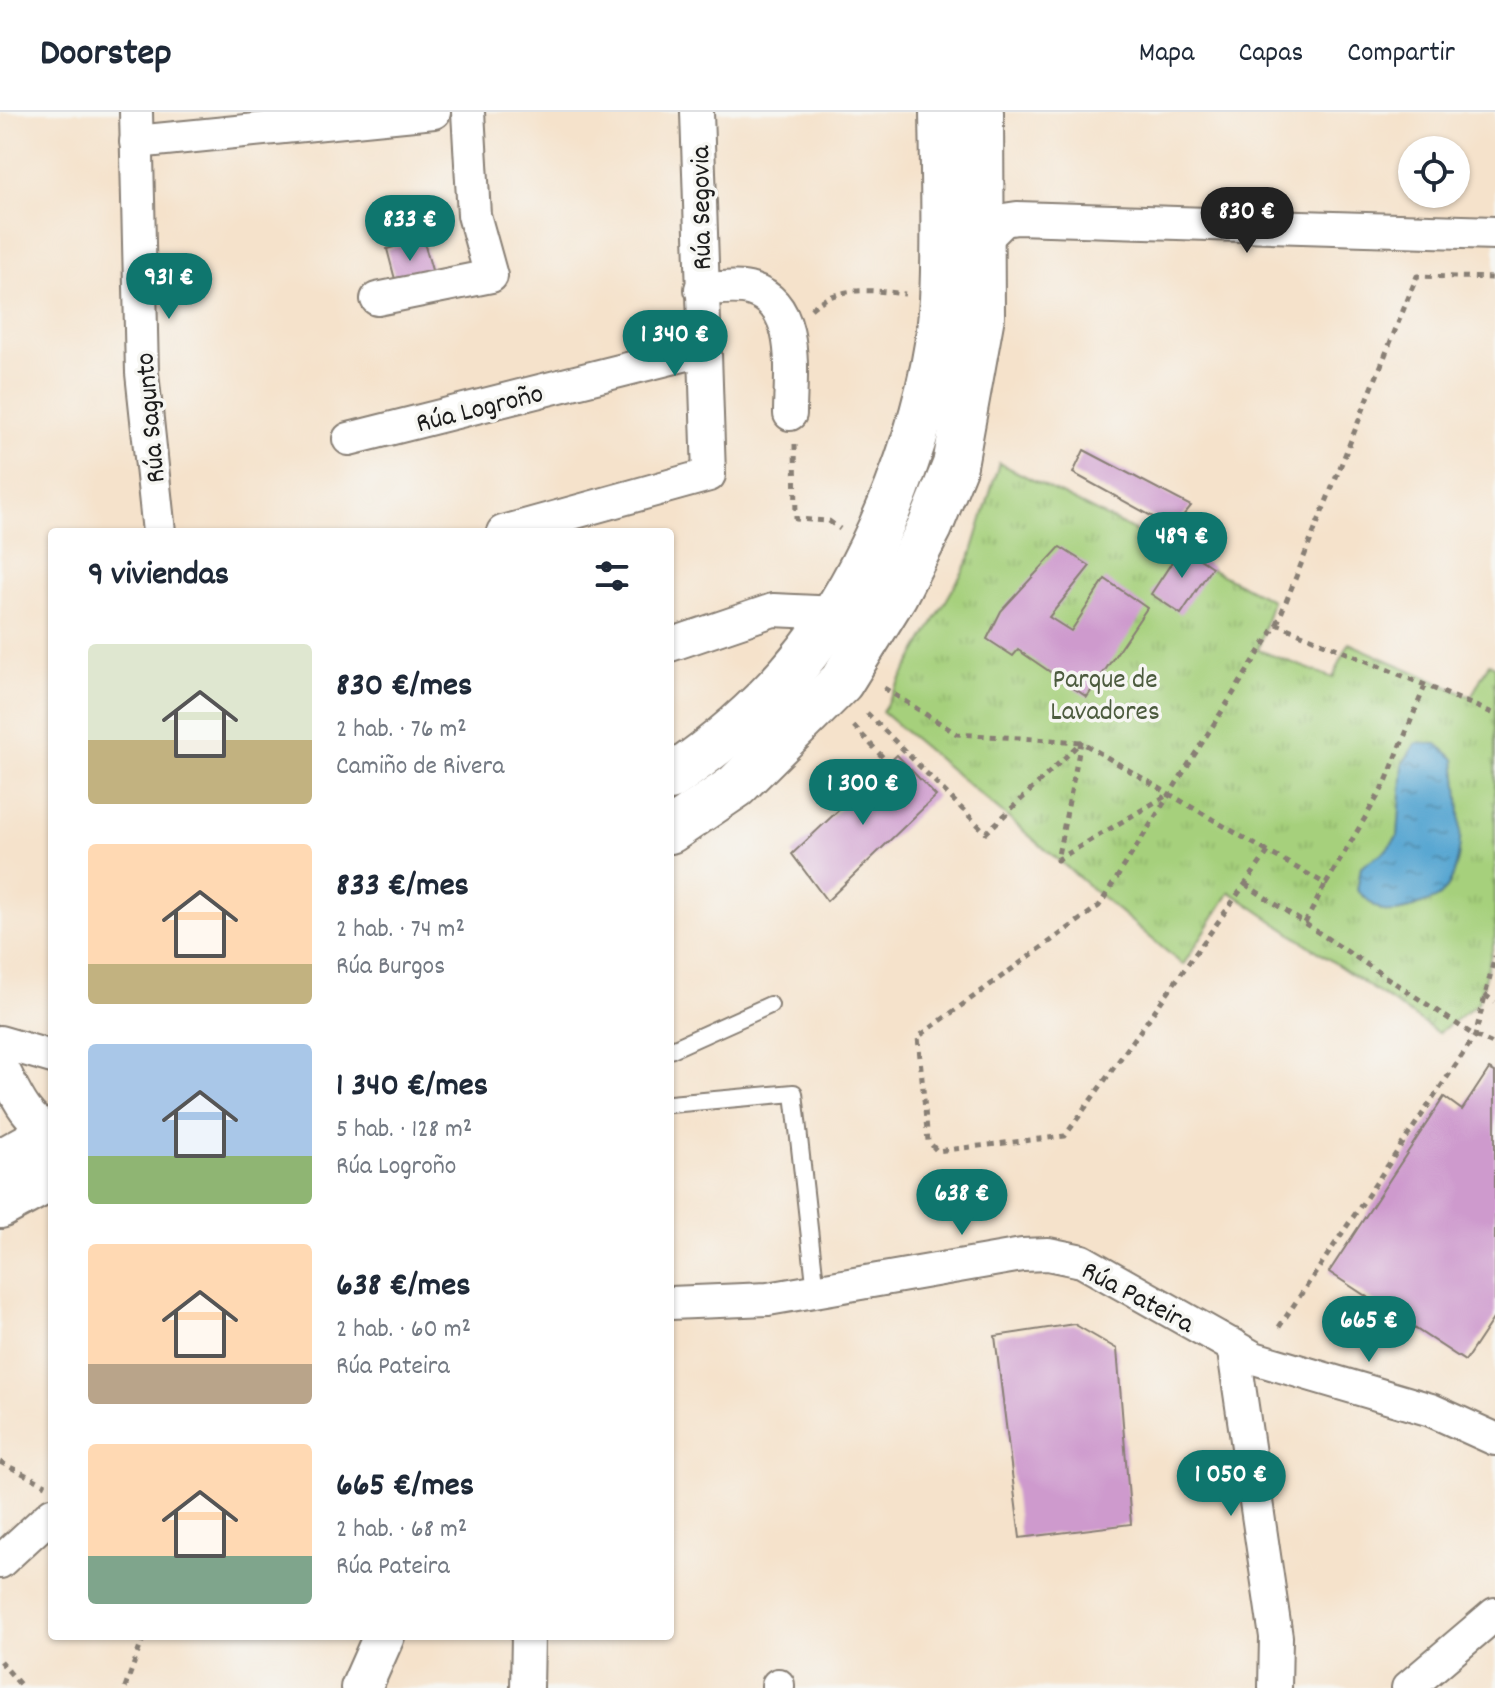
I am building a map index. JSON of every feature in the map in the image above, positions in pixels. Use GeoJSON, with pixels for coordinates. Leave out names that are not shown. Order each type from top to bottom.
{"type":"FeatureCollection","features":[{"type":"Feature","properties":{"kind":"main road"},"geometry":{"type":"LineString","coordinates":[[674,775],[753,715],[838,613],[871,554],[909,458],[932,376],[942,302],[942,112]]}},
{"type":"Feature","properties":{"kind":"main road"},"geometry":{"type":"LineString","coordinates":[[674,828],[736,786],[831,694],[895,595],[930,527],[955,465],[982,316],[981,112]]}},
{"type":"Feature","properties":{"kind":"main road"},"geometry":{"type":"LineString","coordinates":[[0,1206],[34,1145]]}},
{"type":"Feature","properties":{"kind":"street"},"geometry":{"type":"LineString","coordinates":[[136,127],[434,112]]}},
{"type":"Feature","properties":{"kind":"street"},"geometry":{"type":"LineString","coordinates":[[377,299],[491,276],[474,215],[468,112]]}},
{"type":"Feature","properties":{"kind":"street","name":"Rúa Segovia"},"geometry":{"type":"LineString","coordinates":[[517,528],[709,475],[697,112]]}},
{"type":"Feature","properties":{"kind":"street","name":"Rúa Sagunto"},"geometry":{"type":"LineString","coordinates":[[136,127],[142,373],[159,528]]}},
{"type":"Feature","properties":{"kind":"street"},"geometry":{"type":"LineString","coordinates":[[983,241],[1004,220],[1017,218],[1495,233]]}},
{"type":"Feature","properties":{"kind":"street"},"geometry":{"type":"LineString","coordinates":[[701,289],[750,289],[769,298],[790,334],[790,414]]}},
{"type":"Feature","properties":{"kind":"street","name":"Rúa Logroño"},"geometry":{"type":"LineString","coordinates":[[349,439],[703,350]]}},
{"type":"Feature","properties":{"kind":"street"},"geometry":{"type":"LineString","coordinates":[[674,644],[773,610],[801,608],[838,613]]}},
{"type":"Feature","properties":{"kind":"street"},"geometry":{"type":"LineString","coordinates":[[0,1042],[48,1056]]}},
{"type":"Feature","properties":{"kind":"street"},"geometry":{"type":"LineString","coordinates":[[0,1063],[34,1145]]}},
{"type":"Feature","properties":{"kind":"street","name":"Rúa Pateira"},"geometry":{"type":"LineString","coordinates":[[674,1303],[724,1303],[816,1292],[1022,1255],[1048,1254],[1082,1261],[1254,1358],[1431,1410],[1495,1439]]}},
{"type":"Feature","properties":{"kind":"street"},"geometry":{"type":"LineString","coordinates":[[1233,1345],[1276,1637],[1275,1688]]}},
{"type":"Feature","properties":{"kind":"street"},"geometry":{"type":"LineString","coordinates":[[0,1562],[48,1518]]}},
{"type":"Feature","properties":{"kind":"street"},"geometry":{"type":"LineString","coordinates":[[1408,1688],[1495,1614]]}},
{"type":"Feature","properties":{"kind":"street"},"geometry":{"type":"LineString","coordinates":[[361,1688],[382,1640]]}},
{"type":"Feature","properties":{"kind":"street"},"geometry":{"type":"LineString","coordinates":[[527,1688],[528,1640]]}},
{"type":"Feature","properties":{"kind":"lane"},"geometry":{"type":"LineString","coordinates":[[674,1048],[770,1005]]}},
{"type":"Feature","properties":{"kind":"lane"},"geometry":{"type":"LineString","coordinates":[[674,1104],[794,1093],[816,1292]]}},
{"type":"Feature","properties":{"kind":"path"},"geometry":{"type":"LineString","coordinates":[[1268,852],[1065,1136],[937,1151],[928,1141],[918,1037],[1099,906],[1277,624],[1417,276],[1495,278]]}},
{"type":"Feature","properties":{"kind":"path"},"geometry":{"type":"LineString","coordinates":[[790,334],[826,296],[870,290],[905,294]]}},
{"type":"Feature","properties":{"kind":"path"},"geometry":{"type":"LineString","coordinates":[[790,414],[795,442],[796,519],[829,521],[844,532]]}},
{"type":"Feature","properties":{"kind":"path"},"geometry":{"type":"LineString","coordinates":[[1277,624],[1495,714]]}},
{"type":"Feature","properties":{"kind":"path"},"geometry":{"type":"LineString","coordinates":[[1305,923],[1385,784],[1425,686]]}},
{"type":"Feature","properties":{"kind":"path"},"geometry":{"type":"LineString","coordinates":[[884,688],[957,734],[1081,742],[1268,852],[1327,882]]}},
{"type":"Feature","properties":{"kind":"path"},"geometry":{"type":"LineString","coordinates":[[867,713],[986,833],[1081,742]]}},
{"type":"Feature","properties":{"kind":"path"},"geometry":{"type":"LineString","coordinates":[[854,726],[888,763]]}},
{"type":"Feature","properties":{"kind":"path"},"geometry":{"type":"LineString","coordinates":[[1081,742],[1057,860],[1170,793]]}},
{"type":"Feature","properties":{"kind":"path"},"geometry":{"type":"LineString","coordinates":[[1245,884],[1475,1036],[1495,1045]]}},
{"type":"Feature","properties":{"kind":"path"},"geometry":{"type":"LineString","coordinates":[[1279,1327],[1475,1036],[1495,956]]}},
{"type":"Feature","properties":{"kind":"path"},"geometry":{"type":"LineString","coordinates":[[1485,995],[1495,1002]]}},
{"type":"Feature","properties":{"kind":"path"},"geometry":{"type":"LineString","coordinates":[[0,1462],[48,1486]]}},
{"type":"Feature","properties":{"kind":"path"},"geometry":{"type":"LineString","coordinates":[[125,1688],[143,1640]]}},
{"type":"Feature","properties":{"kind":"path"},"geometry":{"type":"LineString","coordinates":[[0,1661],[23,1688]]}},
{"type":"Feature","properties":{"kind":"green space","name":"Parque de Lavadores"},"geometry":{"type":"Polygon","coordinates":[[[999,463],[1272,600],[1258,650],[1333,678],[1349,643],[1471,697],[1489,663],[1495,666],[1495,939],[1478,1003],[1438,1033],[1230,892],[1183,965],[882,712],[970,559],[999,463]]]}},
{"type":"Feature","properties":{"kind":"water"},"geometry":{"type":"Polygon","coordinates":[[[1416,743],[1437,744],[1455,759],[1460,812],[1456,869],[1439,897],[1406,910],[1384,911],[1357,890],[1361,866],[1385,851],[1398,836],[1403,763],[1416,743]]]}},
{"type":"Feature","properties":{"kind":"building"},"geometry":{"type":"Polygon","coordinates":[[[423,239],[434,277],[397,287],[387,249],[423,239]]]}},
{"type":"Feature","properties":{"kind":"building"},"geometry":{"type":"Polygon","coordinates":[[[1084,450],[1191,506],[1173,528],[1073,473],[1084,450]]]}},
{"type":"Feature","properties":{"kind":"building"},"geometry":{"type":"Polygon","coordinates":[[[1060,547],[1090,566],[1049,617],[1071,631],[1105,579],[1147,608],[1087,697],[1018,650],[1013,656],[987,639],[1001,611],[1060,547]]]}},
{"type":"Feature","properties":{"kind":"building"},"geometry":{"type":"Polygon","coordinates":[[[1182,547],[1212,567],[1181,614],[1151,594],[1182,547]]]}},
{"type":"Feature","properties":{"kind":"building"},"geometry":{"type":"Polygon","coordinates":[[[897,755],[936,796],[827,901],[792,854],[897,755]]]}},
{"type":"Feature","properties":{"kind":"building"},"geometry":{"type":"Polygon","coordinates":[[[1489,1069],[1495,1072],[1495,1316],[1465,1361],[1329,1272],[1444,1097],[1462,1110],[1489,1069]]]}},
{"type":"Feature","properties":{"kind":"building"},"geometry":{"type":"Polygon","coordinates":[[[1074,1324],[1117,1349],[1131,1524],[1020,1538],[995,1336],[1074,1324]]]}}]}
